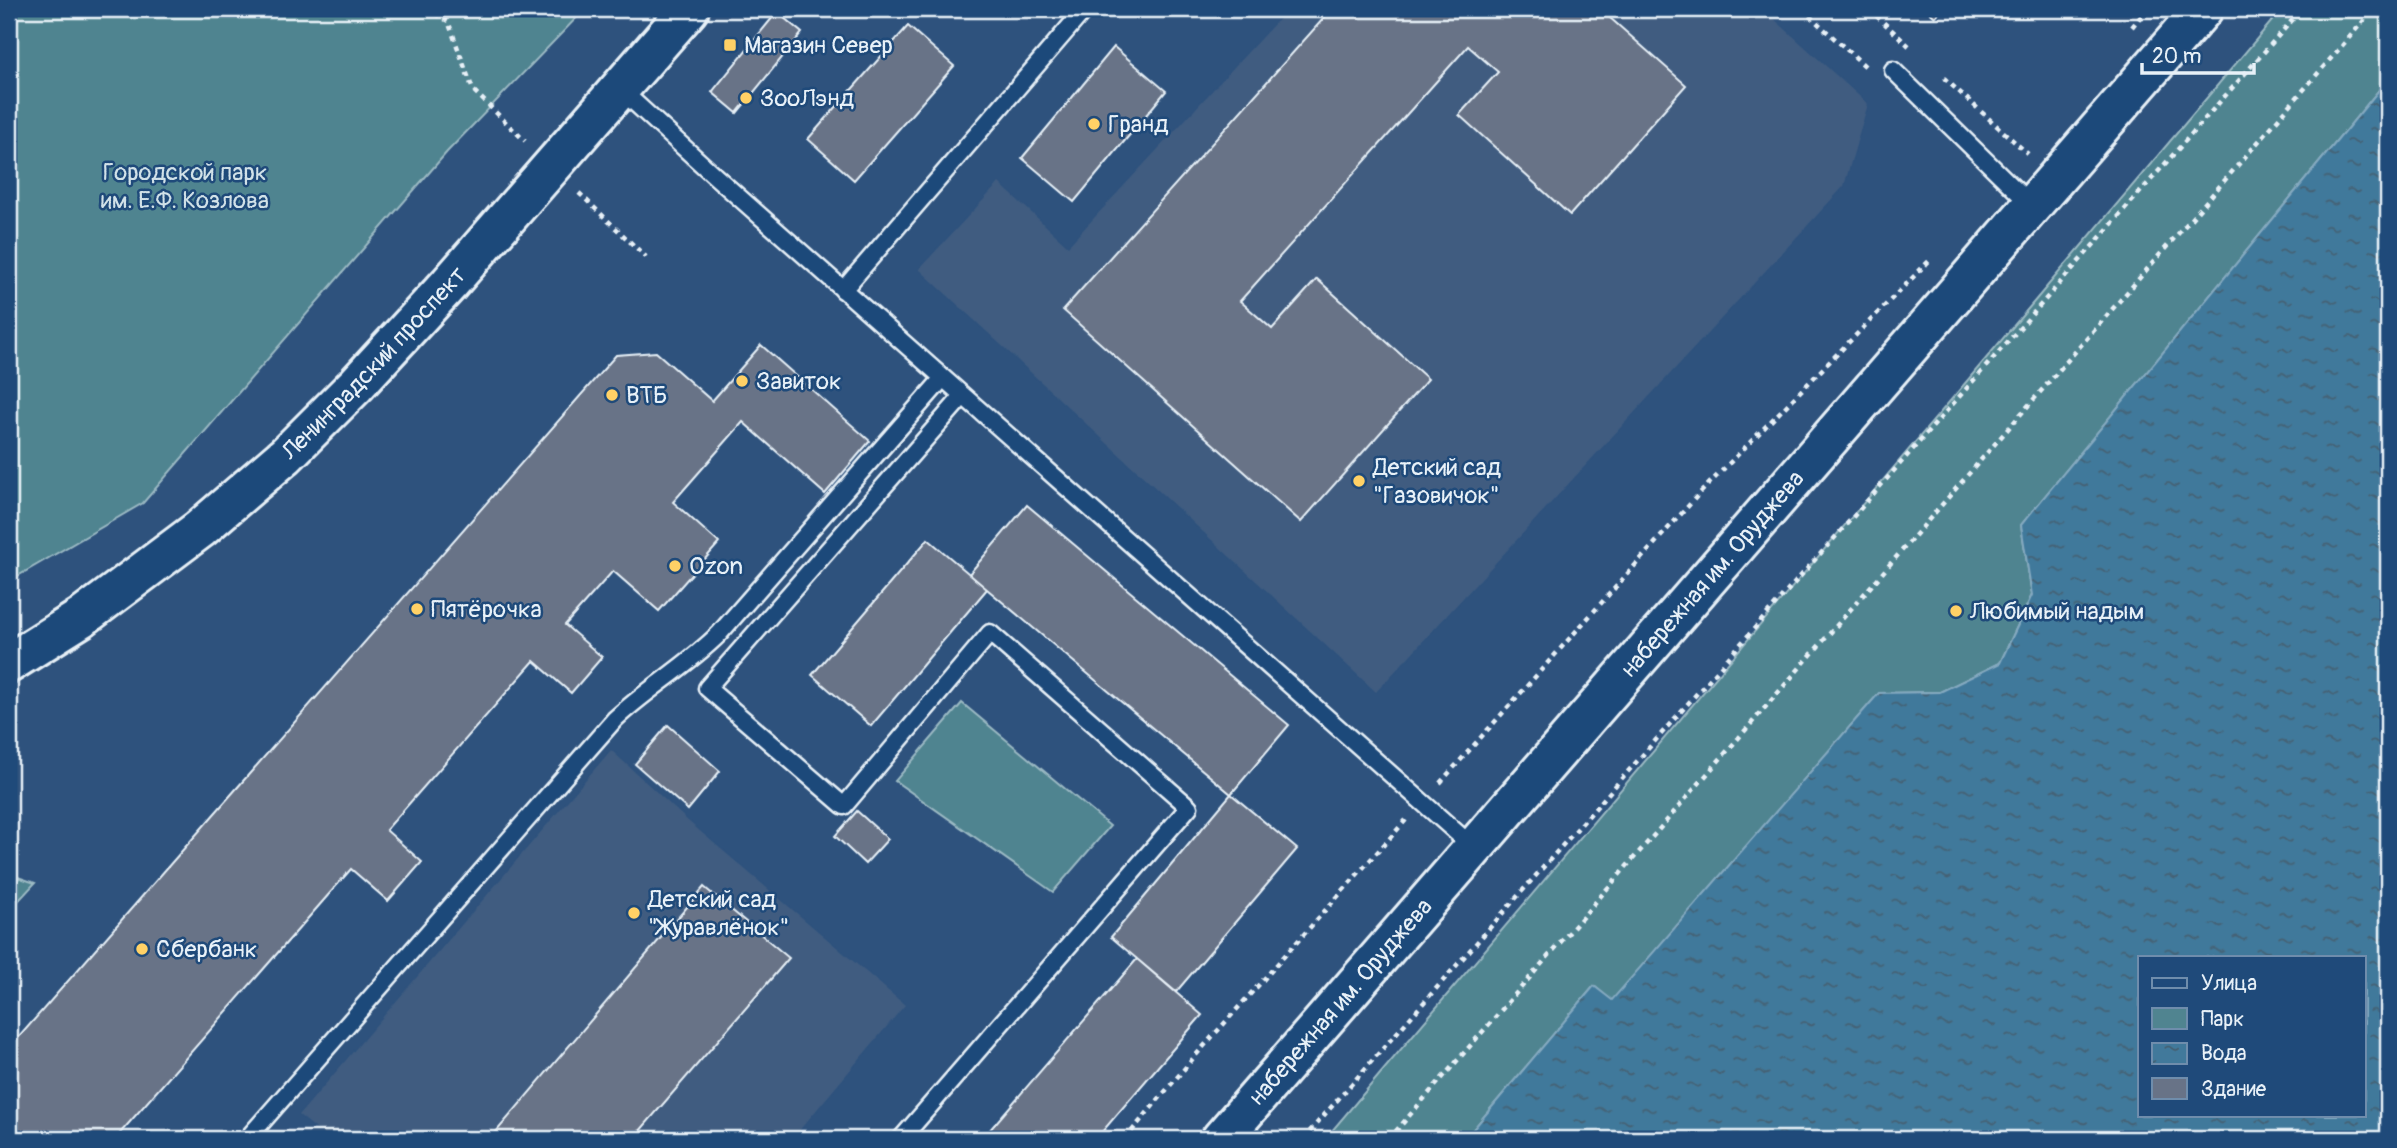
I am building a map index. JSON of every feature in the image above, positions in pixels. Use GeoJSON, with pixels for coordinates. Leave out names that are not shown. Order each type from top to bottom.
{"type":"FeatureCollection","features":[{"type":"Feature","properties":{"kind":"street","name":"Ленинградский проспект"},"geometry":{"type":"LineString","coordinates":[[9,663],[95,608],[200,529],[286,455],[440,295],[688,9]]}},
{"type":"Feature","properties":{"kind":"street","name":"набережная им. Оруджева"},"geometry":{"type":"LineString","coordinates":[[1221,1139],[1473,847],[2019,194],[2203,9]]}},
{"type":"Feature","properties":{"kind":"lane"},"geometry":{"type":"LineString","coordinates":[[844,290],[1085,9]]}},
{"type":"Feature","properties":{"kind":"lane"},"geometry":{"type":"LineString","coordinates":[[1893,70],[2019,194]]}},
{"type":"Feature","properties":{"kind":"lane"},"geometry":{"type":"LineString","coordinates":[[620,89],[1473,847]]}},
{"type":"Feature","properties":{"kind":"lane"},"geometry":{"type":"LineString","coordinates":[[247,1139],[615,719],[642,695],[694,659],[719,634],[943,378]]}},
{"type":"Feature","properties":{"kind":"lane"},"geometry":{"type":"LineString","coordinates":[[901,1139],[1189,807],[990,634],[844,806],[707,688],[963,396]]}},
{"type":"Feature","properties":{"kind":"path"},"geometry":{"type":"LineString","coordinates":[[1868,9],[1919,54]]}},
{"type":"Feature","properties":{"kind":"path"},"geometry":{"type":"LineString","coordinates":[[2130,30],[2147,9]]}},
{"type":"Feature","properties":{"kind":"path"},"geometry":{"type":"LineString","coordinates":[[1303,1139],[2302,9]]}},
{"type":"Feature","properties":{"kind":"path"},"geometry":{"type":"LineString","coordinates":[[1389,1139],[2374,9]]}},
{"type":"Feature","properties":{"kind":"path"},"geometry":{"type":"LineString","coordinates":[[1939,73],[2029,155]]}},
{"type":"Feature","properties":{"kind":"path"},"geometry":{"type":"LineString","coordinates":[[2019,194],[2029,155],[2038,145]]}},
{"type":"Feature","properties":{"kind":"path"},"geometry":{"type":"LineString","coordinates":[[1125,1139],[1196,1055],[1699,494],[1930,260]]}},
{"type":"Feature","properties":{"kind":"shaded area","name":"Детский сад \"Газовичок\""},"geometry":{"type":"Polygon","coordinates":[[[1288,9],[1763,9],[1868,104],[1844,186],[1376,692],[919,269],[999,183],[1068,246],[1288,9]]]}},
{"type":"Feature","properties":{"kind":"shaded area","name":"Детский сад \"Журавлёнок\""},"geometry":{"type":"Polygon","coordinates":[[[611,750],[688,821],[905,1005],[792,1139],[322,1139],[325,1136],[299,1115],[611,750]]]}},
{"type":"Feature","properties":{"kind":"green space","name":"Городской парк им. Е.Ф. Козлова"},"geometry":{"type":"Polygon","coordinates":[[[9,9],[585,9],[447,152],[143,503],[9,581],[9,9]]]}},
{"type":"Feature","properties":{"kind":"green space"},"geometry":{"type":"Polygon","coordinates":[[[2282,9],[2388,9],[2388,79],[2021,525],[2032,595],[2000,663],[1940,692],[1879,693],[1612,1001],[1594,986],[1465,1139],[1325,1139],[2282,9]]]}},
{"type":"Feature","properties":{"kind":"green space"},"geometry":{"type":"Polygon","coordinates":[[[962,703],[1110,826],[1053,892],[895,781],[962,703]]]}},
{"type":"Feature","properties":{"kind":"green space"},"geometry":{"type":"Polygon","coordinates":[[[9,874],[35,883],[9,911],[9,874]]]}},
{"type":"Feature","properties":{"kind":"water"},"geometry":{"type":"Polygon","coordinates":[[[2388,79],[2388,1139],[1465,1139],[1594,986],[1612,1000],[1879,693],[1940,692],[2000,663],[2032,595],[2021,525],[2388,79]]]}},
{"type":"Feature","properties":{"kind":"building"},"geometry":{"type":"Polygon","coordinates":[[[1332,9],[1600,9],[1686,85],[1570,215],[1459,115],[1498,72],[1468,46],[1240,301],[1272,329],[1317,279],[1428,379],[1301,522],[1063,310],[1332,9]]]}},
{"type":"Feature","properties":{"kind":"building"},"geometry":{"type":"Polygon","coordinates":[[[1926,9],[1942,9],[1935,17],[1926,9]]]}},
{"type":"Feature","properties":{"kind":"building"},"geometry":{"type":"Polygon","coordinates":[[[777,12],[802,33],[737,113],[712,92],[777,12]]]}},
{"type":"Feature","properties":{"kind":"building"},"geometry":{"type":"Polygon","coordinates":[[[908,26],[954,66],[854,180],[808,139],[908,26]]]}},
{"type":"Feature","properties":{"kind":"building"},"geometry":{"type":"Polygon","coordinates":[[[1114,47],[1166,91],[1074,202],[1022,158],[1114,47]]]}},
{"type":"Feature","properties":{"kind":"building"},"geometry":{"type":"Polygon","coordinates":[[[761,345],[870,441],[825,494],[743,422],[673,502],[719,543],[659,611],[613,571],[565,625],[602,657],[571,693],[534,661],[386,830],[422,862],[388,901],[351,869],[115,1139],[9,1139],[9,1037],[19,1037],[616,355],[656,352],[712,401],[761,345]]]}},
{"type":"Feature","properties":{"kind":"building"},"geometry":{"type":"Polygon","coordinates":[[[1027,505],[1289,725],[1231,794],[969,574],[1027,505]]]}},
{"type":"Feature","properties":{"kind":"building"},"geometry":{"type":"Polygon","coordinates":[[[928,539],[987,589],[871,726],[812,675],[928,539]]]}},
{"type":"Feature","properties":{"kind":"building"},"geometry":{"type":"Polygon","coordinates":[[[668,725],[720,771],[688,810],[635,764],[668,725]]]}},
{"type":"Feature","properties":{"kind":"building"},"geometry":{"type":"Polygon","coordinates":[[[1231,794],[1297,849],[1176,992],[1111,937],[1231,794]]]}},
{"type":"Feature","properties":{"kind":"building"},"geometry":{"type":"Polygon","coordinates":[[[857,811],[888,839],[865,864],[835,836],[857,811]]]}},
{"type":"Feature","properties":{"kind":"building"},"geometry":{"type":"Polygon","coordinates":[[[704,887],[789,958],[633,1139],[490,1139],[704,887]]]}},
{"type":"Feature","properties":{"kind":"building"},"geometry":{"type":"Polygon","coordinates":[[[1137,959],[1202,1015],[1096,1139],[982,1139],[1137,959]]]}},
{"type":"Feature","properties":{"kind":"place","name":"Магазин Север"},"geometry":{"type":"Point","coordinates":[730,45]}},
{"type":"Feature","properties":{"kind":"place","name":"ЗооЛэнд"},"geometry":{"type":"Point","coordinates":[746,98]}},
{"type":"Feature","properties":{"kind":"place","name":"Гранд"},"geometry":{"type":"Point","coordinates":[1094,124]}},
{"type":"Feature","properties":{"kind":"place","name":"Завиток"},"geometry":{"type":"Point","coordinates":[742,381]}},
{"type":"Feature","properties":{"kind":"place","name":"ВТБ"},"geometry":{"type":"Point","coordinates":[612,395]}},
{"type":"Feature","properties":{"kind":"place","name":"Детский сад \"Газовичок\""},"geometry":{"type":"Point","coordinates":[1359,481]}},
{"type":"Feature","properties":{"kind":"place","name":"Ozon"},"geometry":{"type":"Point","coordinates":[675,566]}},
{"type":"Feature","properties":{"kind":"place","name":"Пятёрочка"},"geometry":{"type":"Point","coordinates":[417,609]}},
{"type":"Feature","properties":{"kind":"place","name":"Любимый надым"},"geometry":{"type":"Point","coordinates":[1956,611]}},
{"type":"Feature","properties":{"kind":"place","name":"Детский сад \"Журавлёнок\""},"geometry":{"type":"Point","coordinates":[634,913]}},
{"type":"Feature","properties":{"kind":"place","name":"Сбербанк"},"geometry":{"type":"Point","coordinates":[142,949]}}]}
